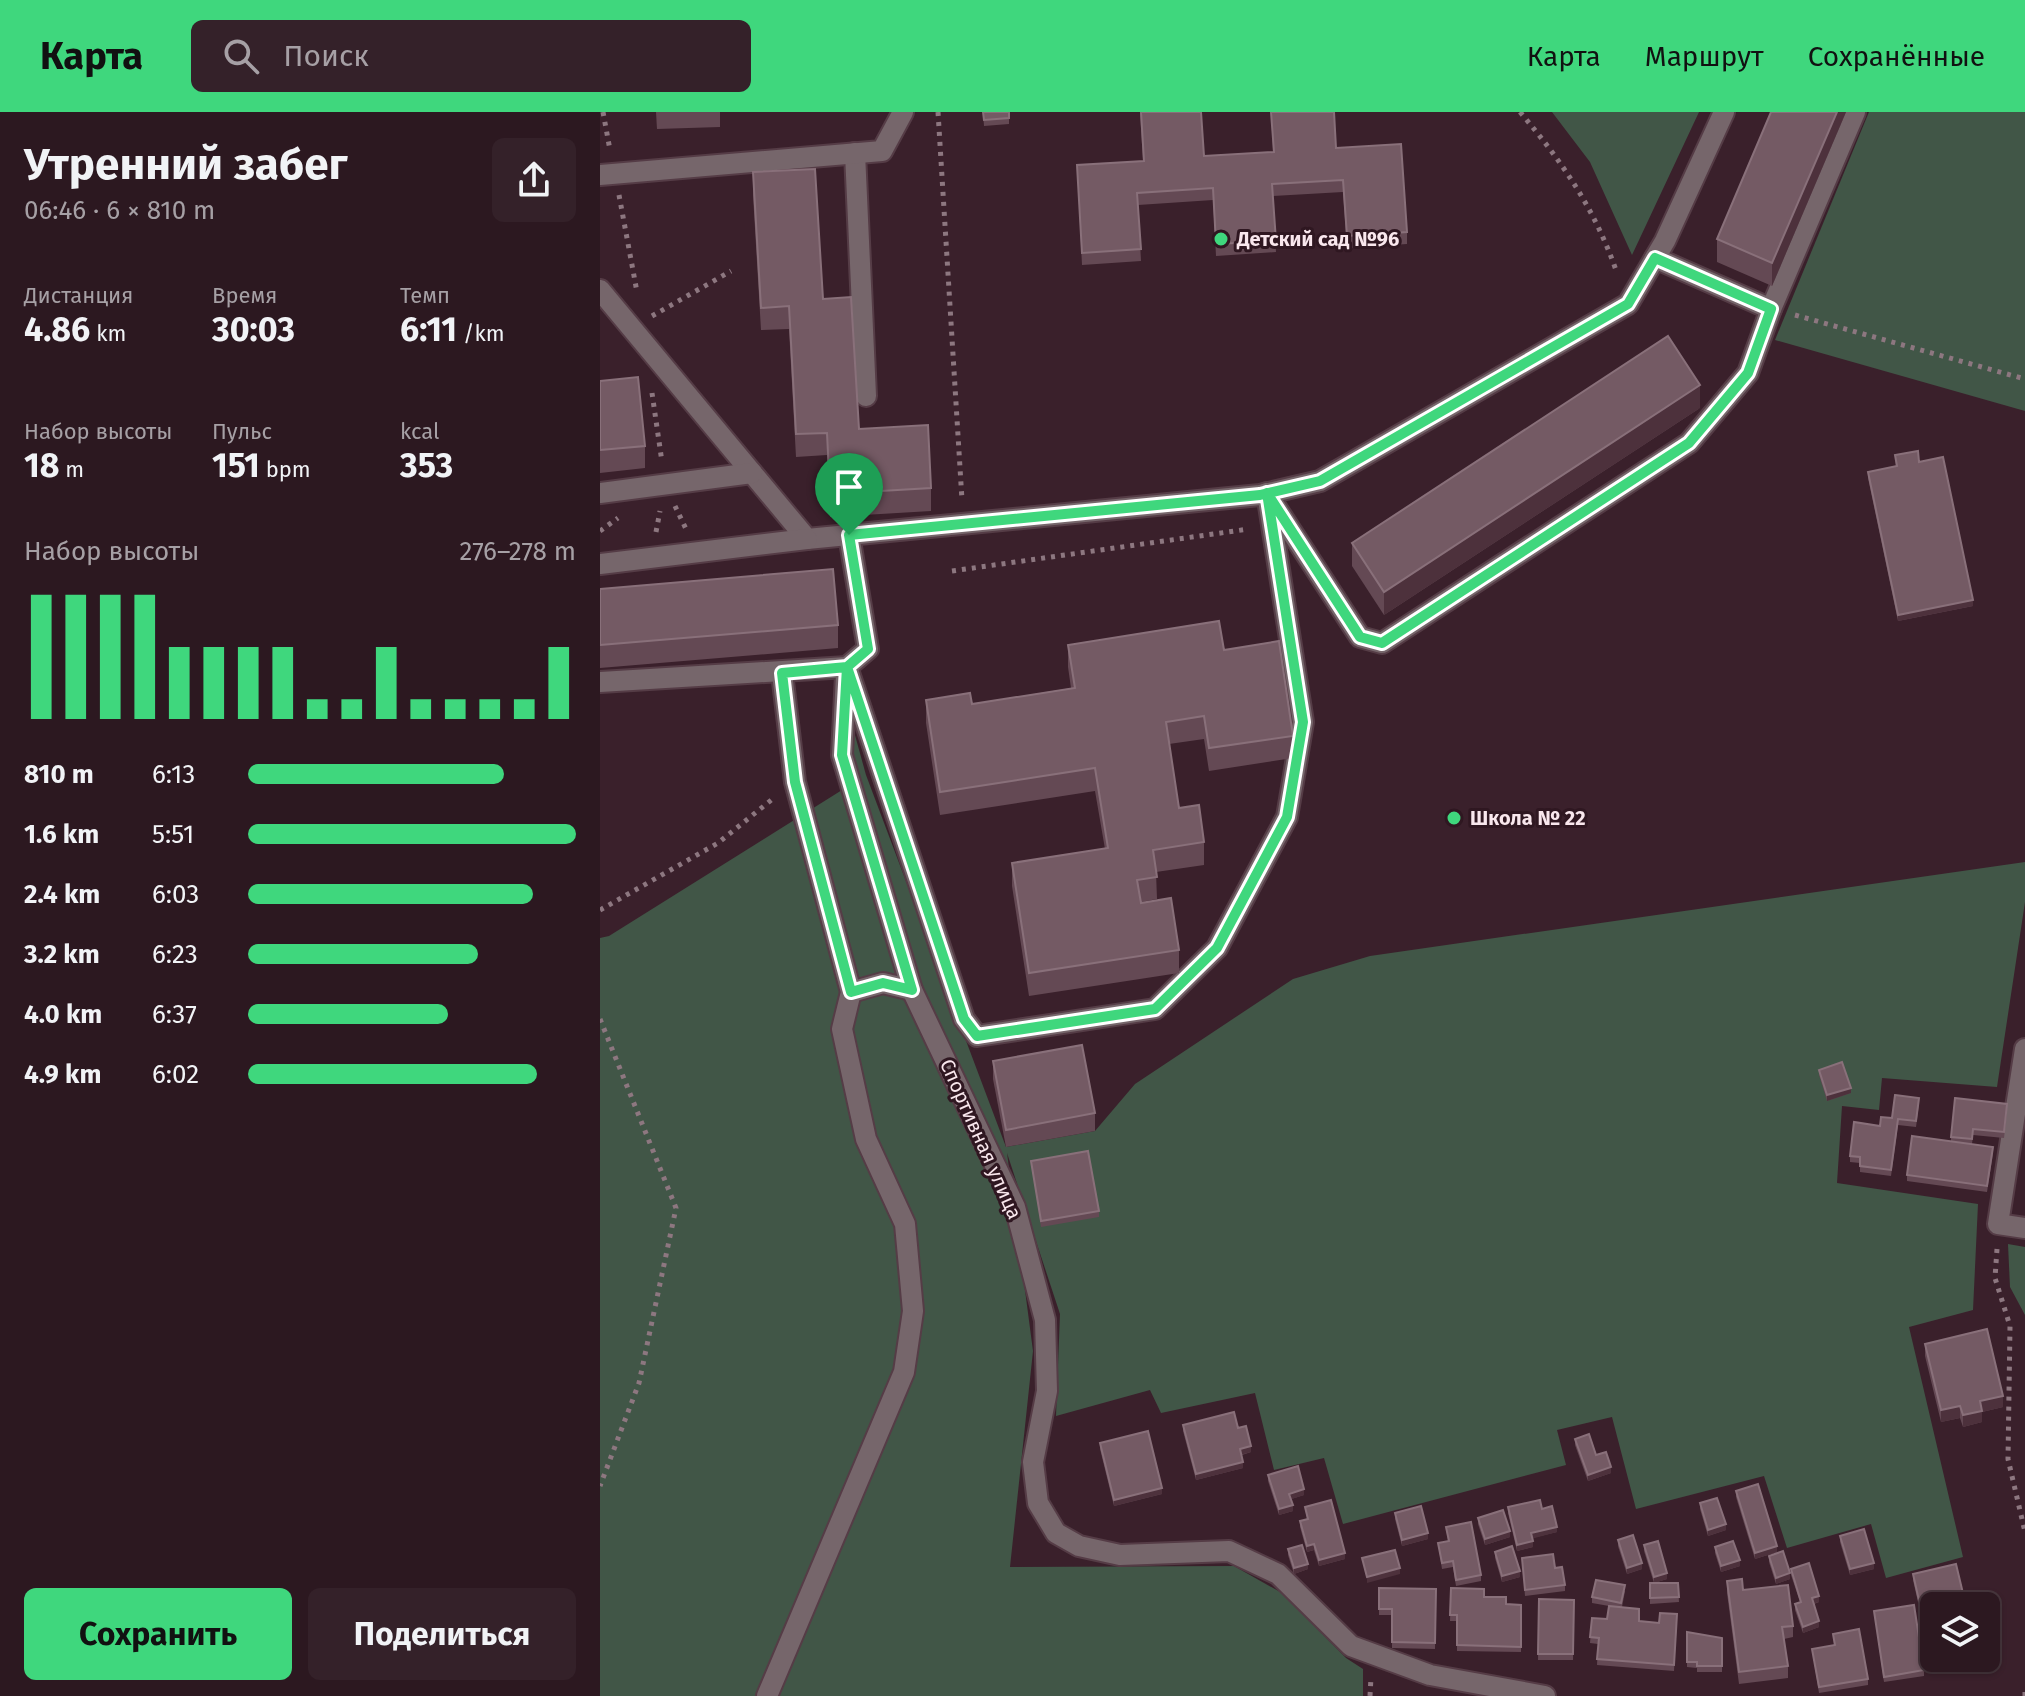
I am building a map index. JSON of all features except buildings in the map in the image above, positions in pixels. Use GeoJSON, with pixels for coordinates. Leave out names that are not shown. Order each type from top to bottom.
{"type":"FeatureCollection","features":[{"type":"Feature","properties":{"kind":"street"},"geometry":{"type":"LineString","coordinates":[[600,175],[882,151],[903,112]]}},
{"type":"Feature","properties":{"kind":"street"},"geometry":{"type":"LineString","coordinates":[[600,564],[807,539],[1267,493],[1320,481],[1628,304],[1655,258],[1724,112]]}},
{"type":"Feature","properties":{"kind":"street"},"geometry":{"type":"LineString","coordinates":[[1267,493],[1360,637],[1382,643],[1689,443],[1748,373],[1771,309],[1855,112]]}},
{"type":"Feature","properties":{"kind":"street"},"geometry":{"type":"LineString","coordinates":[[855,153],[866,396]]}},
{"type":"Feature","properties":{"kind":"street"},"geometry":{"type":"LineString","coordinates":[[1655,258],[1771,309]]}},
{"type":"Feature","properties":{"kind":"street"},"geometry":{"type":"LineString","coordinates":[[600,290],[807,539]]}},
{"type":"Feature","properties":{"kind":"street"},"geometry":{"type":"LineString","coordinates":[[600,493],[752,473]]}},
{"type":"Feature","properties":{"kind":"street"},"geometry":{"type":"LineString","coordinates":[[847,667],[964,1019],[977,1036],[1155,1009],[1217,948],[1287,817],[1303,722],[1267,493]]}},
{"type":"Feature","properties":{"kind":"street"},"geometry":{"type":"LineString","coordinates":[[600,682],[847,667],[868,649],[849,535]]}},
{"type":"Feature","properties":{"kind":"street","name":"Спортивная улица"},"geometry":{"type":"LineString","coordinates":[[847,667],[842,755],[912,990],[1015,1207],[1045,1320],[1047,1391],[1033,1462],[1038,1503],[1056,1533],[1079,1546],[1120,1555],[1229,1551],[1278,1574],[1351,1646],[1430,1675],[1545,1696]]}},
{"type":"Feature","properties":{"kind":"street"},"geometry":{"type":"LineString","coordinates":[[767,1696],[904,1372],[913,1311],[905,1224],[866,1139],[842,1029],[851,992],[795,782],[782,673]]}},
{"type":"Feature","properties":{"kind":"street"},"geometry":{"type":"LineString","coordinates":[[851,992],[883,983],[912,990]]}},
{"type":"Feature","properties":{"kind":"street"},"geometry":{"type":"LineString","coordinates":[[2025,1049],[1998,1224],[2025,1228]]}},
{"type":"Feature","properties":{"kind":"path"},"geometry":{"type":"LineString","coordinates":[[938,112],[964,525]]}},
{"type":"Feature","properties":{"kind":"path"},"geometry":{"type":"LineString","coordinates":[[1520,112],[1559,159],[1601,227],[1628,304]]}},
{"type":"Feature","properties":{"kind":"path"},"geometry":{"type":"LineString","coordinates":[[643,322],[731,271]]}},
{"type":"Feature","properties":{"kind":"path"},"geometry":{"type":"LineString","coordinates":[[1771,309],[2025,379]]}},
{"type":"Feature","properties":{"kind":"path"},"geometry":{"type":"LineString","coordinates":[[665,486],[698,553]]}},
{"type":"Feature","properties":{"kind":"path"},"geometry":{"type":"LineString","coordinates":[[650,559],[665,486]]}},
{"type":"Feature","properties":{"kind":"path"},"geometry":{"type":"LineString","coordinates":[[952,571],[1270,526]]}},
{"type":"Feature","properties":{"kind":"path"},"geometry":{"type":"LineString","coordinates":[[600,910],[718,843],[795,782]]}},
{"type":"Feature","properties":{"kind":"path"},"geometry":{"type":"LineString","coordinates":[[600,1019],[676,1208],[639,1383],[600,1486]]}},
{"type":"Feature","properties":{"kind":"path"},"geometry":{"type":"LineString","coordinates":[[1998,1224],[1995,1278],[2010,1326],[2008,1459],[2025,1532]]}},
{"type":"Feature","properties":{"kind":"path"},"geometry":{"type":"LineString","coordinates":[[2025,1690],[2025,1696]]}},
{"type":"Feature","properties":{"kind":"green space"},"geometry":{"type":"Polygon","coordinates":[[[1552,112],[1699,112],[1632,255],[1590,162],[1552,112]]]}},
{"type":"Feature","properties":{"kind":"green space"},"geometry":{"type":"Polygon","coordinates":[[[1869,112],[2025,112],[2025,411],[1775,340],[1869,112]]]}},
{"type":"Feature","properties":{"kind":"green space"},"geometry":{"type":"Polygon","coordinates":[[[850,717],[866,775],[1006,1147],[1095,1131],[1135,1084],[1293,979],[1370,956],[2025,862],[2025,902],[1997,1087],[1882,1078],[1879,1110],[1842,1106],[1837,1183],[1978,1204],[1973,1310],[1909,1327],[1963,1557],[1886,1578],[1871,1524],[1787,1548],[1764,1476],[1636,1509],[1612,1417],[1557,1430],[1566,1465],[1343,1524],[1324,1458],[1274,1470],[1255,1393],[1161,1413],[1150,1390],[1056,1416],[1060,1314],[1007,1153],[1033,1351],[1010,1567],[1234,1566],[1282,1593],[1346,1658],[1363,1669],[1363,1696],[600,1696],[600,938],[609,936],[850,785],[850,717]]]}},
{"type":"Feature","properties":{"kind":"green space"},"geometry":{"type":"Polygon","coordinates":[[[2008,1244],[2025,1247],[2025,1315],[2010,1287],[2008,1244]]]}},
{"type":"Feature","properties":{"kind":"place","name":"Детский сад №96"},"geometry":{"type":"Point","coordinates":[1221,239]}},
{"type":"Feature","properties":{"kind":"place","name":"Школа № 22"},"geometry":{"type":"Point","coordinates":[1454,818]}},
{"type":"Feature","properties":{"kind":"route"},"geometry":{"type":"LineString","coordinates":[[849,535],[868,649],[847,667],[782,673],[795,782],[851,992],[883,983],[912,990],[842,755],[847,667],[964,1019],[977,1036],[1155,1009],[1217,948],[1287,817],[1303,722],[1270,526],[1267,493],[1360,637],[1382,643],[1689,443],[1748,373],[1771,309],[1655,258],[1628,304],[1320,481],[1260,495],[849,535]]}}]}
